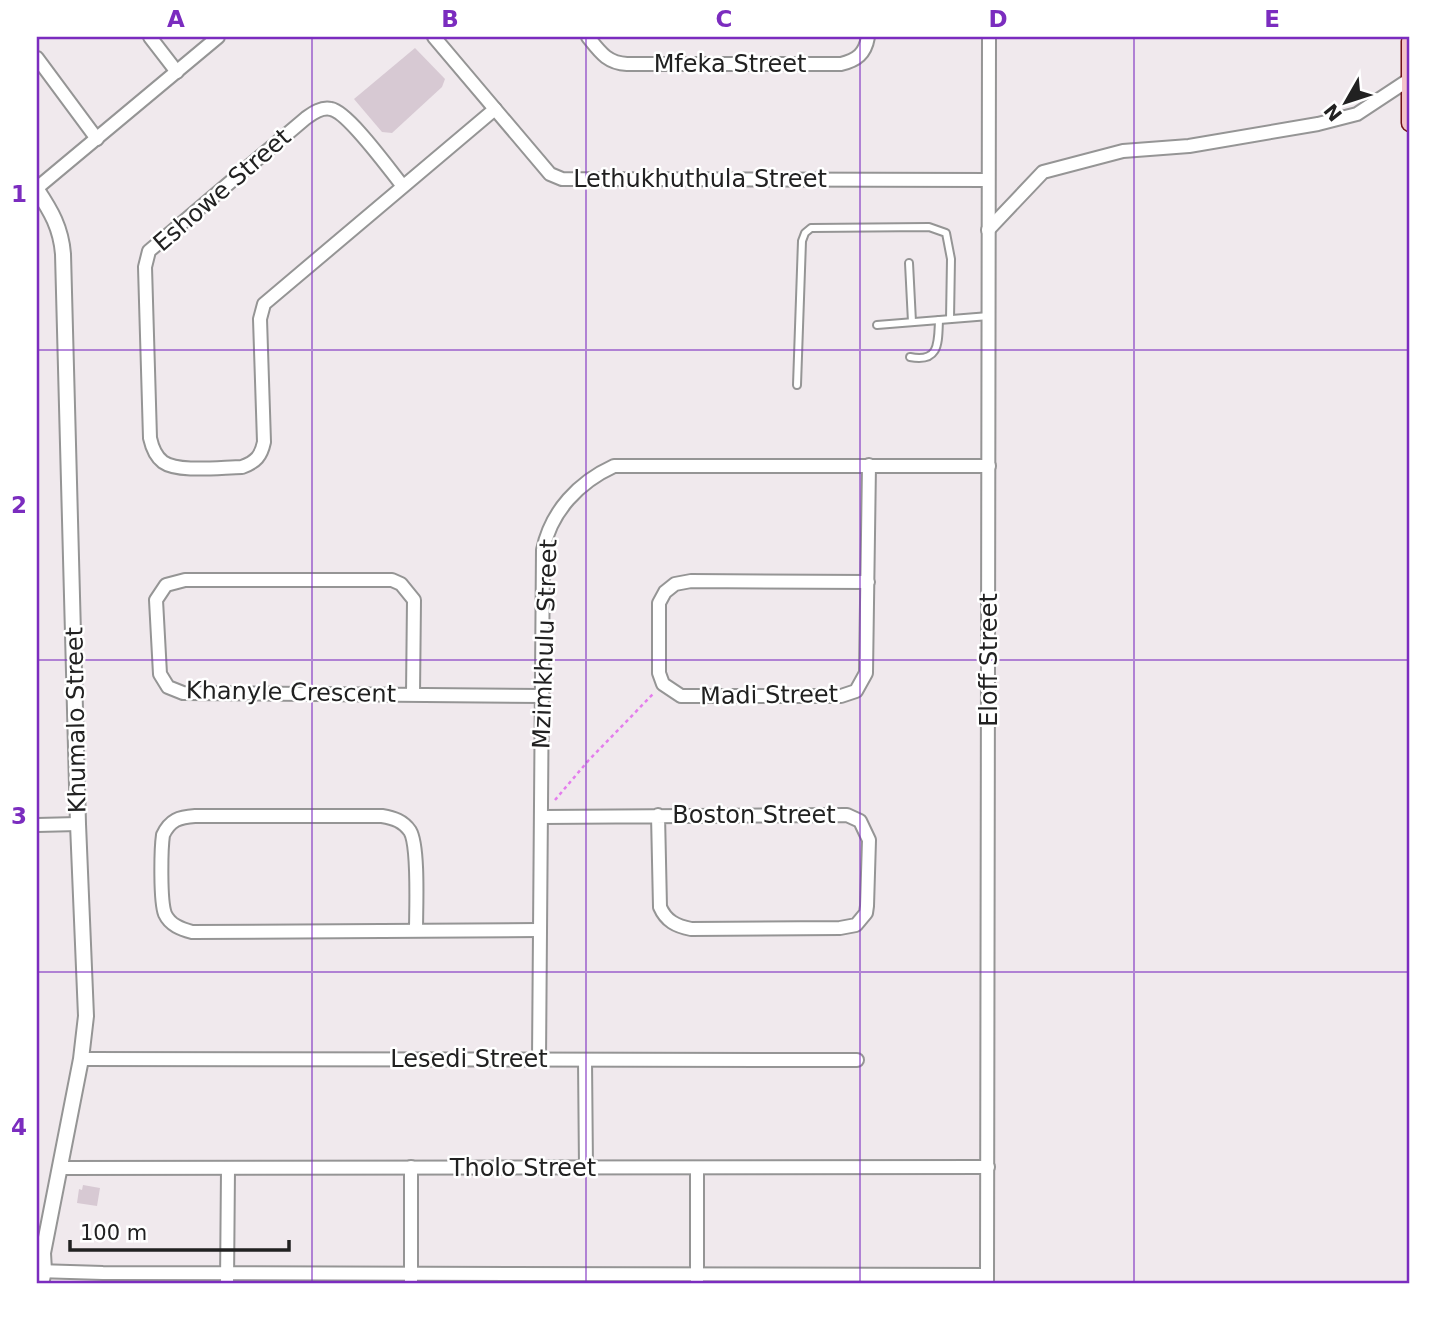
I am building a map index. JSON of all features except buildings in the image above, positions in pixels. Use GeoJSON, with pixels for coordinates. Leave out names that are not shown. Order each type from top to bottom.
{"type":"FeatureCollection","features":[{"type":"Feature","properties":{"kind":"main road"},"geometry":{"type":"LineString","coordinates":[[1410,41],[1410,122]]}},
{"type":"Feature","properties":{"kind":"street"},"geometry":{"type":"LineString","coordinates":[[150,37],[177,72]]}},
{"type":"Feature","properties":{"kind":"street"},"geometry":{"type":"LineString","coordinates":[[37,189],[218,37]]}},
{"type":"Feature","properties":{"kind":"street","name":"Lethukhuthula Street"},"geometry":{"type":"LineString","coordinates":[[434,37],[550,174],[562,179],[988,180]]}},
{"type":"Feature","properties":{"kind":"street","name":"Mfeka Street"},"geometry":{"type":"LineString","coordinates":[[588,37],[605,57],[617,64],[841,64],[857,59],[863,53],[868,37]]}},
{"type":"Feature","properties":{"kind":"street","name":"Eloff Street"},"geometry":{"type":"LineString","coordinates":[[987,1280],[989,37]]}},
{"type":"Feature","properties":{"kind":"street"},"geometry":{"type":"LineString","coordinates":[[37,58],[97,139]]}},
{"type":"Feature","properties":{"kind":"street"},"geometry":{"type":"LineString","coordinates":[[988,230],[1043,172],[1123,151],[1202,144],[1318,124],[1357,114],[1410,79]]}},
{"type":"Feature","properties":{"kind":"street","name":"Eshowe Street"},"geometry":{"type":"LineString","coordinates":[[402,185],[347,118],[334,109],[321,109],[306,118],[149,251],[145,267],[150,438],[153,449],[163,462],[178,467],[242,467],[258,458],[264,442],[262,308],[402,185],[495,109]]}},
{"type":"Feature","properties":{"kind":"street","name":"Khumalo Street"},"geometry":{"type":"LineString","coordinates":[[37,189],[54,215],[61,234],[63,254],[78,824],[86,1016],[81,1059],[40,1269]]}},
{"type":"Feature","properties":{"kind":"street","name":"Madi Street"},"geometry":{"type":"LineString","coordinates":[[663,684],[681,696],[841,696],[856,691],[866,673],[869,465]]}},
{"type":"Feature","properties":{"kind":"street","name":"Mzimkhulu Street"},"geometry":{"type":"LineString","coordinates":[[539,1059],[543,550],[550,524],[561,509],[580,487],[614,466],[989,466]]}},
{"type":"Feature","properties":{"kind":"street","name":"Khanyle Crescent"},"geometry":{"type":"LineString","coordinates":[[412,694],[414,600],[401,584],[392,580],[185,580],[166,585],[156,600],[160,674],[168,687],[175,691],[192,694],[543,696]]}},
{"type":"Feature","properties":{"kind":"street"},"geometry":{"type":"LineString","coordinates":[[663,684],[659,673],[659,603],[665,592],[675,584],[691,581],[868,582]]}},
{"type":"Feature","properties":{"kind":"street","name":"Boston Street"},"geometry":{"type":"LineString","coordinates":[[541,817],[658,815],[840,814],[855,817],[866,830],[869,840],[866,913],[856,925],[840,928],[691,929],[676,925],[668,920],[660,907],[658,815]]}},
{"type":"Feature","properties":{"kind":"street"},"geometry":{"type":"LineString","coordinates":[[416,930],[414,844],[405,825],[393,818],[195,816],[174,820],[163,835],[163,906],[170,920],[182,930],[192,932],[539,930]]}},
{"type":"Feature","properties":{"kind":"street"},"geometry":{"type":"LineString","coordinates":[[37,825],[78,824]]}},
{"type":"Feature","properties":{"kind":"street","name":"Lesedi Street"},"geometry":{"type":"LineString","coordinates":[[81,1059],[857,1060]]}},
{"type":"Feature","properties":{"kind":"street"},"geometry":{"type":"LineString","coordinates":[[585,1060],[586,1168]]}},
{"type":"Feature","properties":{"kind":"street"},"geometry":{"type":"LineString","coordinates":[[411,1167],[411,1279]]}},
{"type":"Feature","properties":{"kind":"street","name":"Tholo Street"},"geometry":{"type":"LineString","coordinates":[[59,1168],[988,1167]]}},
{"type":"Feature","properties":{"kind":"street"},"geometry":{"type":"LineString","coordinates":[[227,1278],[228,1169]]}},
{"type":"Feature","properties":{"kind":"street"},"geometry":{"type":"LineString","coordinates":[[697,1169],[697,1279]]}},
{"type":"Feature","properties":{"kind":"street"},"geometry":{"type":"LineString","coordinates":[[40,1269],[227,1278],[987,1280]]}},
{"type":"Feature","properties":{"kind":"lane"},"geometry":{"type":"LineString","coordinates":[[797,385],[802,241],[811,228],[940,229],[946,233],[950,247],[950,319]]}},
{"type":"Feature","properties":{"kind":"lane"},"geometry":{"type":"LineString","coordinates":[[909,264],[912,322]]}},
{"type":"Feature","properties":{"kind":"lane"},"geometry":{"type":"LineString","coordinates":[[877,325],[989,316]]}},
{"type":"Feature","properties":{"kind":"lane"},"geometry":{"type":"LineString","coordinates":[[910,357],[929,357],[935,351],[939,320]]}},
{"type":"Feature","properties":{"kind":"path"},"geometry":{"type":"LineString","coordinates":[[541,817],[588,761],[663,684]]}}]}
